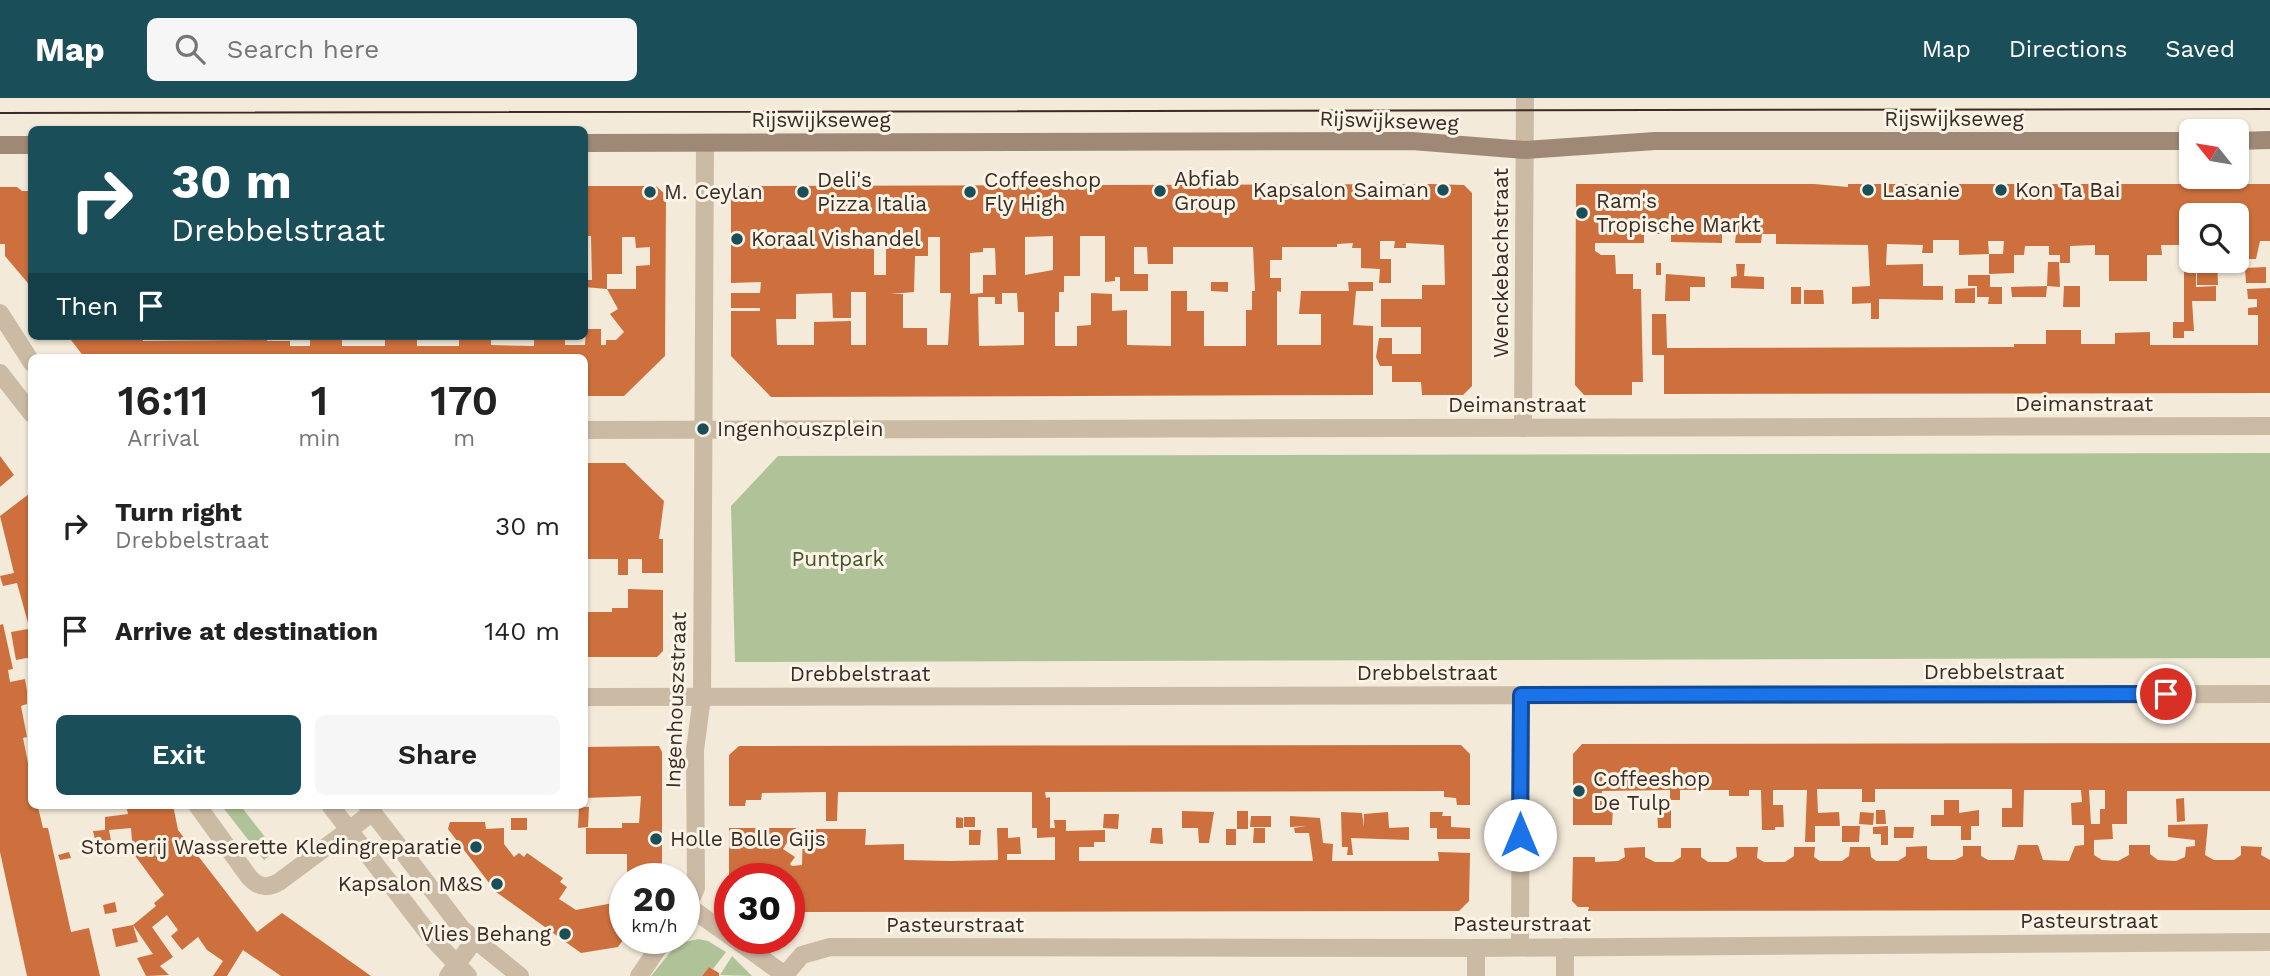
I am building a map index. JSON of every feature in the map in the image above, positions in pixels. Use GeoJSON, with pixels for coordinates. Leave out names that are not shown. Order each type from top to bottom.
{"type":"FeatureCollection","features":[{"type":"Feature","properties":{"kind":"main road"},"geometry":{"type":"LineString","coordinates":[[2249,141],[2270,140]]}},
{"type":"Feature","properties":{"kind":"main road","name":"Rijswijkseweg"},"geometry":{"type":"LineString","coordinates":[[588,144],[1412,141],[1525,150],[1655,141],[2179,141]]}},
{"type":"Feature","properties":{"kind":"main road"},"geometry":{"type":"LineString","coordinates":[[0,145],[28,145]]}},
{"type":"Feature","properties":{"kind":"street","name":"Wenckebachstraat"},"geometry":{"type":"LineString","coordinates":[[1523,428],[1525,98]]}},
{"type":"Feature","properties":{"kind":"street"},"geometry":{"type":"LineString","coordinates":[[588,430],[703,429],[705,143]]}},
{"type":"Feature","properties":{"kind":"street"},"geometry":{"type":"LineString","coordinates":[[0,313],[28,357]]}},
{"type":"Feature","properties":{"kind":"street"},"geometry":{"type":"LineString","coordinates":[[0,373],[28,409]]}},
{"type":"Feature","properties":{"kind":"street","name":"Deimanstraat"},"geometry":{"type":"LineString","coordinates":[[703,429],[2270,426]]}},
{"type":"Feature","properties":{"kind":"street","name":"Ingenhouszstraat"},"geometry":{"type":"LineString","coordinates":[[696,863],[695,750],[702,697],[703,429]]}},
{"type":"Feature","properties":{"kind":"street","name":"Drebbelstraat"},"geometry":{"type":"LineString","coordinates":[[588,697],[2270,694]]}},
{"type":"Feature","properties":{"kind":"street"},"geometry":{"type":"LineString","coordinates":[[1520,947],[1521,695]]}},
{"type":"Feature","properties":{"kind":"street"},"geometry":{"type":"LineString","coordinates":[[200,809],[249,877],[263,887],[279,882],[349,830],[370,809],[455,921],[474,941],[520,976]]}},
{"type":"Feature","properties":{"kind":"street"},"geometry":{"type":"LineString","coordinates":[[333,809],[457,972],[474,941]]}},
{"type":"Feature","properties":{"kind":"street","name":"Pasteurstraat"},"geometry":{"type":"LineString","coordinates":[[784,975],[802,955],[830,947],[1476,948],[2270,942]]}},
{"type":"Feature","properties":{"kind":"street"},"geometry":{"type":"LineString","coordinates":[[1565,947],[1565,976]]}},
{"type":"Feature","properties":{"kind":"street"},"geometry":{"type":"LineString","coordinates":[[1476,948],[1476,976]]}},
{"type":"Feature","properties":{"kind":"street"},"geometry":{"type":"LineString","coordinates":[[639,976],[655,954]]}},
{"type":"Feature","properties":{"kind":"street"},"geometry":{"type":"LineString","coordinates":[[755,954],[784,975]]}},
{"type":"Feature","properties":{"kind":"green space","name":"Puntpark"},"geometry":{"type":"Polygon","coordinates":[[[2270,453],[2270,658],[735,662],[731,506],[778,456],[2270,453]]]}},
{"type":"Feature","properties":{"kind":"green space"},"geometry":{"type":"Polygon","coordinates":[[[224,809],[243,809],[276,851],[264,860],[224,809]]]}},
{"type":"Feature","properties":{"kind":"green space"},"geometry":{"type":"Polygon","coordinates":[[[700,939],[714,945],[714,954],[724,954],[713,969],[709,967],[702,976],[651,976],[669,954],[700,954],[700,939]]]}},
{"type":"Feature","properties":{"kind":"green space"},"geometry":{"type":"Polygon","coordinates":[[[732,956],[752,976],[720,975],[732,956]]]}},
{"type":"Feature","properties":{"kind":"building"},"geometry":{"type":"Polygon","coordinates":[[[1576,184],[1814,184],[1848,187],[1848,184],[2179,184],[2179,189],[2249,189],[2249,184],[2270,184],[2270,241],[2260,241],[2256,259],[2249,259],[2249,203],[2179,203],[2179,245],[2161,245],[2162,255],[2147,255],[2147,281],[2109,281],[2109,255],[2095,255],[2095,245],[2070,246],[2070,263],[2060,263],[2060,255],[2049,255],[2049,246],[2025,246],[2024,255],[2014,255],[2014,273],[1989,274],[1989,254],[1959,255],[1959,240],[1933,240],[1933,253],[1922,253],[1923,245],[1887,244],[1886,265],[1923,264],[1923,286],[1943,286],[1943,300],[1879,299],[1879,319],[1871,319],[1871,303],[1852,304],[1852,287],[1870,286],[1868,245],[1776,244],[1776,234],[1762,234],[1761,243],[1735,243],[1736,234],[1722,234],[1722,243],[1671,242],[1671,234],[1644,234],[1644,243],[1595,243],[1595,251],[1601,255],[1615,255],[1616,274],[1633,274],[1633,289],[1641,289],[1643,382],[1632,382],[1632,395],[1584,395],[1575,385],[1576,184]],[[1988,241],[1989,254],[2003,254],[2004,241],[1988,241]]]}},
{"type":"Feature","properties":{"kind":"building"},"geometry":{"type":"Polygon","coordinates":[[[1464,185],[1472,193],[1472,386],[1463,395],[1422,395],[1421,382],[1392,382],[1392,366],[1380,366],[1376,357],[1379,338],[1392,338],[1392,354],[1421,354],[1421,327],[1381,327],[1381,299],[1422,299],[1422,285],[1445,285],[1444,245],[1406,243],[1406,248],[1394,248],[1395,241],[1380,241],[1380,259],[1391,259],[1391,283],[1379,283],[1380,269],[1361,268],[1361,248],[1352,248],[1353,243],[1337,244],[1337,247],[1282,247],[1282,260],[1270,260],[1270,278],[1281,278],[1281,292],[1277,291],[1277,345],[1321,345],[1321,314],[1299,314],[1301,291],[1349,291],[1348,282],[1373,282],[1373,291],[1356,291],[1353,325],[1373,326],[1373,395],[771,397],[731,356],[731,311],[760,311],[760,308],[731,308],[731,293],[760,293],[761,282],[731,283],[731,195],[740,186],[1464,185]],[[1053,236],[1025,237],[1025,275],[1053,270],[1053,236]],[[1080,236],[1080,276],[1064,276],[1064,292],[1059,292],[1059,312],[1055,312],[1055,346],[1077,346],[1077,326],[1091,325],[1091,293],[1112,294],[1112,311],[1127,310],[1127,345],[1171,346],[1171,291],[1187,291],[1187,311],[1204,311],[1204,346],[1246,346],[1246,310],[1252,310],[1252,291],[1255,291],[1253,247],[1173,247],[1173,264],[1148,264],[1147,247],[1134,247],[1134,274],[1148,274],[1148,291],[1120,291],[1120,277],[1115,277],[1115,281],[1105,282],[1105,236],[1080,236]],[[874,237],[874,275],[886,275],[886,237],[874,237]],[[928,237],[928,256],[915,256],[914,292],[890,294],[903,294],[903,328],[927,328],[927,345],[948,345],[951,293],[940,293],[940,237],[928,237]],[[983,248],[983,252],[970,253],[970,294],[983,293],[983,275],[996,275],[995,248],[983,248]],[[851,292],[851,318],[833,318],[832,293],[796,294],[796,319],[776,319],[777,345],[814,345],[814,322],[851,321],[851,345],[866,345],[866,292],[851,292]],[[1002,293],[1002,304],[995,304],[995,297],[978,297],[979,346],[1024,345],[1024,312],[1018,312],[1017,293],[1002,293]]]}},
{"type":"Feature","properties":{"kind":"building"},"geometry":{"type":"Polygon","coordinates":[[[588,186],[656,186],[666,195],[665,356],[624,396],[588,396],[588,354],[82,354],[71,340],[267,340],[290,341],[290,346],[310,346],[310,340],[342,340],[342,346],[385,346],[385,340],[417,340],[417,346],[459,346],[459,340],[491,340],[491,345],[534,346],[534,340],[565,340],[565,345],[585,345],[588,329],[601,329],[601,345],[606,345],[606,340],[616,340],[624,332],[610,314],[618,309],[607,289],[588,287],[588,280],[592,280],[591,236],[588,236],[588,186]],[[622,237],[622,274],[607,274],[607,289],[636,289],[636,266],[650,265],[650,247],[636,248],[635,237],[622,237]]]}},
{"type":"Feature","properties":{"kind":"building"},"geometry":{"type":"Polygon","coordinates":[[[0,187],[17,187],[28,191],[28,283],[5,256],[5,244],[0,244],[0,187]]]}},
{"type":"Feature","properties":{"kind":"building"},"geometry":{"type":"Polygon","coordinates":[[[2048,262],[2059,262],[2060,287],[2047,286],[2048,262]]]}},
{"type":"Feature","properties":{"kind":"building"},"geometry":{"type":"Polygon","coordinates":[[[1656,263],[1661,263],[1661,275],[1656,275],[1656,263]]]}},
{"type":"Feature","properties":{"kind":"building"},"geometry":{"type":"Polygon","coordinates":[[[1736,264],[1745,264],[1744,276],[1764,277],[1764,289],[1731,288],[1731,277],[1737,276],[1736,264]]]}},
{"type":"Feature","properties":{"kind":"building"},"geometry":{"type":"Polygon","coordinates":[[[2266,267],[2266,283],[2246,283],[2245,273],[2249,273],[2249,268],[2266,267]]]}},
{"type":"Feature","properties":{"kind":"building"},"geometry":{"type":"Polygon","coordinates":[[[2184,273],[2196,273],[2196,287],[2216,286],[2216,301],[2192,301],[2194,331],[2184,331],[2184,338],[2173,338],[2173,322],[2184,322],[2184,273]]]}},
{"type":"Feature","properties":{"kind":"building"},"geometry":{"type":"Polygon","coordinates":[[[2197,273],[2218,273],[2218,285],[2197,285],[2197,273]]]}},
{"type":"Feature","properties":{"kind":"building"},"geometry":{"type":"Polygon","coordinates":[[[1666,274],[1705,277],[1705,287],[1690,287],[1690,301],[1665,301],[1666,274]]]}},
{"type":"Feature","properties":{"kind":"building"},"geometry":{"type":"Polygon","coordinates":[[[1968,275],[1990,275],[1990,287],[2002,287],[2002,304],[1988,304],[1989,297],[1977,297],[1977,286],[1968,286],[1968,275]]]}},
{"type":"Feature","properties":{"kind":"building"},"geometry":{"type":"Polygon","coordinates":[[[1211,282],[1228,282],[1228,292],[1211,291],[1211,282]]]}},
{"type":"Feature","properties":{"kind":"building"},"geometry":{"type":"Polygon","coordinates":[[[2047,286],[2046,297],[2012,297],[2011,287],[2047,286]]]}},
{"type":"Feature","properties":{"kind":"building"},"geometry":{"type":"Polygon","coordinates":[[[2064,286],[2080,286],[2080,307],[2063,307],[2064,286]]]}},
{"type":"Feature","properties":{"kind":"building"},"geometry":{"type":"Polygon","coordinates":[[[1791,287],[1801,287],[1801,304],[1791,304],[1791,287]]]}},
{"type":"Feature","properties":{"kind":"building"},"geometry":{"type":"Polygon","coordinates":[[[1975,288],[1975,303],[1955,303],[1955,289],[1975,288]]]}},
{"type":"Feature","properties":{"kind":"building"},"geometry":{"type":"Polygon","coordinates":[[[2270,288],[2270,393],[1664,394],[1664,355],[1652,355],[1652,314],[1666,314],[1667,348],[2014,347],[2014,344],[2046,344],[2046,330],[2081,330],[2081,344],[2115,344],[2115,333],[2150,332],[2150,345],[2258,345],[2258,315],[2248,315],[2248,308],[2257,307],[2257,299],[2248,299],[2247,289],[2270,288]]]}},
{"type":"Feature","properties":{"kind":"building"},"geometry":{"type":"Polygon","coordinates":[[[1804,290],[1823,290],[1824,304],[1804,304],[1804,290]]]}},
{"type":"Feature","properties":{"kind":"building"},"geometry":{"type":"Polygon","coordinates":[[[0,456],[14,475],[0,487],[0,456]]]}},
{"type":"Feature","properties":{"kind":"building"},"geometry":{"type":"Polygon","coordinates":[[[588,463],[625,463],[664,501],[659,539],[663,539],[663,573],[642,573],[642,559],[628,559],[628,575],[618,575],[618,559],[588,559],[588,463]]]}},
{"type":"Feature","properties":{"kind":"building"},"geometry":{"type":"Polygon","coordinates":[[[28,495],[28,623],[17,583],[3,586],[0,576],[14,573],[0,516],[28,495]]]}},
{"type":"Feature","properties":{"kind":"building"},"geometry":{"type":"Polygon","coordinates":[[[628,589],[663,590],[663,651],[657,657],[588,657],[588,612],[612,612],[612,608],[628,608],[628,589]]]}},
{"type":"Feature","properties":{"kind":"building"},"geometry":{"type":"Polygon","coordinates":[[[3,624],[13,669],[8,670],[10,682],[25,679],[27,691],[27,704],[21,706],[27,737],[23,738],[28,763],[28,809],[38,809],[43,828],[48,828],[71,932],[89,928],[100,976],[27,976],[0,852],[0,625],[3,624]]]}},
{"type":"Feature","properties":{"kind":"building"},"geometry":{"type":"Polygon","coordinates":[[[28,629],[28,658],[16,660],[11,632],[28,629]]]}},
{"type":"Feature","properties":{"kind":"building"},"geometry":{"type":"Polygon","coordinates":[[[2270,743],[2270,791],[2127,791],[2127,824],[2112,824],[2113,839],[2094,840],[2094,855],[2102,860],[2118,861],[2129,855],[2129,845],[2150,845],[2150,854],[2158,860],[2176,861],[2185,857],[2186,847],[2195,846],[2195,840],[2168,837],[2168,825],[2208,824],[2205,855],[2214,860],[2234,860],[2241,855],[2241,846],[2262,847],[2261,855],[2270,860],[2270,910],[1588,911],[1589,907],[1578,907],[1572,901],[1573,857],[1595,857],[1595,862],[1618,861],[1625,857],[1624,848],[1645,847],[1645,857],[1655,862],[1673,862],[1681,857],[1681,848],[1701,848],[1701,857],[1708,862],[1728,862],[1737,857],[1736,847],[1758,847],[1757,858],[1764,862],[1785,862],[1794,856],[1794,847],[1815,847],[1814,857],[1820,861],[1842,861],[1849,856],[1850,847],[1870,847],[1871,857],[1876,861],[1898,861],[1906,856],[1906,847],[1927,846],[1927,858],[1931,860],[1955,860],[1963,856],[1963,846],[1981,846],[1981,856],[1988,860],[2014,860],[2018,845],[2038,845],[2043,860],[2069,861],[2075,846],[2084,845],[2084,825],[2072,825],[2071,803],[2082,802],[2081,790],[2024,790],[2023,827],[2002,827],[2002,808],[2012,808],[2012,789],[1875,789],[1875,802],[1862,802],[1862,789],[1817,789],[1818,813],[1839,812],[1840,826],[1815,826],[1815,842],[1805,842],[1807,790],[1773,790],[1773,805],[1783,805],[1784,827],[1775,827],[1775,830],[1762,830],[1761,790],[1749,790],[1749,796],[1729,796],[1729,790],[1680,790],[1680,800],[1670,800],[1670,790],[1602,791],[1601,800],[1608,800],[1608,808],[1613,808],[1612,825],[1573,825],[1573,754],[1582,744],[2270,743]],[[2089,790],[2091,824],[2100,824],[2100,809],[2105,809],[2105,790],[2089,790]]]}},
{"type":"Feature","properties":{"kind":"building"},"geometry":{"type":"Polygon","coordinates":[[[1461,745],[1470,754],[1470,805],[1457,805],[1456,798],[1444,797],[1444,791],[1045,792],[1046,798],[1050,797],[1050,828],[1055,828],[1054,820],[1066,820],[1066,831],[1105,830],[1105,842],[1094,842],[1094,847],[1079,847],[1079,861],[1313,861],[1309,833],[1295,833],[1294,828],[1306,826],[1290,827],[1290,816],[1320,818],[1323,843],[1333,844],[1332,861],[1439,861],[1438,852],[1470,853],[1469,901],[1459,911],[805,912],[803,830],[866,829],[865,845],[904,844],[904,860],[998,860],[997,828],[1008,828],[1008,838],[1020,837],[1021,854],[1007,854],[1007,860],[1055,860],[1055,837],[1037,838],[1037,828],[1032,828],[1032,792],[838,792],[837,821],[826,821],[826,792],[762,793],[761,800],[746,800],[745,806],[729,806],[729,755],[739,746],[1461,745]]]}},
{"type":"Feature","properties":{"kind":"building"},"geometry":{"type":"Polygon","coordinates":[[[659,746],[662,752],[662,863],[627,863],[627,854],[586,854],[586,828],[622,828],[622,823],[639,823],[641,796],[588,798],[588,747],[659,746]]]}},
{"type":"Feature","properties":{"kind":"building"},"geometry":{"type":"Polygon","coordinates":[[[2184,798],[2185,821],[2177,822],[2176,799],[2184,798]]]}},
{"type":"Feature","properties":{"kind":"building"},"geometry":{"type":"Polygon","coordinates":[[[1944,800],[1959,800],[1959,813],[1979,810],[1979,826],[1971,826],[1971,840],[1961,840],[1961,826],[1931,826],[1931,815],[1944,815],[1944,800]]]}},
{"type":"Feature","properties":{"kind":"building"},"geometry":{"type":"Polygon","coordinates":[[[589,807],[588,827],[578,828],[579,809],[589,807]]]}},
{"type":"Feature","properties":{"kind":"building"},"geometry":{"type":"Polygon","coordinates":[[[1657,808],[1671,808],[1671,828],[1658,828],[1657,808]]]}},
{"type":"Feature","properties":{"kind":"building"},"geometry":{"type":"Polygon","coordinates":[[[127,809],[174,809],[178,830],[257,932],[282,913],[371,976],[281,976],[243,950],[227,976],[213,976],[223,961],[207,950],[198,937],[182,950],[171,936],[178,930],[167,915],[152,927],[173,957],[160,966],[169,975],[146,976],[137,958],[153,954],[133,925],[156,906],[154,903],[164,895],[133,853],[131,828],[109,830],[113,852],[99,855],[93,831],[105,830],[105,817],[128,814],[127,809]]]}},
{"type":"Feature","properties":{"kind":"building"},"geometry":{"type":"Polygon","coordinates":[[[1876,810],[1885,810],[1886,824],[1876,824],[1876,810]]]}},
{"type":"Feature","properties":{"kind":"building"},"geometry":{"type":"Polygon","coordinates":[[[1182,811],[1214,812],[1209,843],[1199,843],[1198,828],[1182,828],[1182,811]]]}},
{"type":"Feature","properties":{"kind":"building"},"geometry":{"type":"Polygon","coordinates":[[[1237,811],[1248,811],[1248,829],[1237,829],[1237,811]]]}},
{"type":"Feature","properties":{"kind":"building"},"geometry":{"type":"Polygon","coordinates":[[[1341,812],[1362,813],[1364,827],[1364,814],[1388,812],[1389,828],[1409,827],[1409,840],[1351,838],[1353,855],[1347,855],[1348,847],[1342,847],[1341,812]]]}},
{"type":"Feature","properties":{"kind":"building"},"geometry":{"type":"Polygon","coordinates":[[[1430,812],[1443,812],[1442,816],[1451,816],[1451,827],[1470,828],[1470,839],[1437,839],[1437,828],[1430,828],[1430,812]]]}},
{"type":"Feature","properties":{"kind":"building"},"geometry":{"type":"Polygon","coordinates":[[[1860,812],[1874,813],[1873,825],[1859,824],[1860,812]]]}},
{"type":"Feature","properties":{"kind":"building"},"geometry":{"type":"Polygon","coordinates":[[[1104,814],[1119,814],[1118,829],[1103,828],[1104,814]]]}},
{"type":"Feature","properties":{"kind":"building"},"geometry":{"type":"Polygon","coordinates":[[[1251,816],[1271,816],[1271,827],[1250,827],[1251,816]]]}},
{"type":"Feature","properties":{"kind":"building"},"geometry":{"type":"Polygon","coordinates":[[[956,817],[963,818],[963,828],[956,828],[956,817]]]}},
{"type":"Feature","properties":{"kind":"building"},"geometry":{"type":"Polygon","coordinates":[[[964,817],[975,817],[975,827],[964,827],[964,817]]]}},
{"type":"Feature","properties":{"kind":"building"},"geometry":{"type":"Polygon","coordinates":[[[511,818],[527,818],[527,830],[511,830],[511,818]]]}},
{"type":"Feature","properties":{"kind":"building"},"geometry":{"type":"Polygon","coordinates":[[[450,822],[485,822],[486,829],[504,828],[504,844],[514,857],[519,853],[524,857],[527,853],[563,878],[560,882],[567,887],[559,899],[576,910],[609,904],[609,948],[581,953],[496,892],[448,829],[450,822]]]}},
{"type":"Feature","properties":{"kind":"building"},"geometry":{"type":"Polygon","coordinates":[[[1842,826],[1860,826],[1859,842],[1842,842],[1842,826]]]}},
{"type":"Feature","properties":{"kind":"building"},"geometry":{"type":"Polygon","coordinates":[[[1888,826],[1888,845],[1881,845],[1881,834],[1873,834],[1873,827],[1888,826]]]}},
{"type":"Feature","properties":{"kind":"building"},"geometry":{"type":"Polygon","coordinates":[[[1894,827],[1914,827],[1913,838],[1894,838],[1894,827]]]}},
{"type":"Feature","properties":{"kind":"building"},"geometry":{"type":"Polygon","coordinates":[[[729,828],[796,828],[783,849],[795,857],[791,863],[729,863],[729,828]]]}},
{"type":"Feature","properties":{"kind":"building"},"geometry":{"type":"Polygon","coordinates":[[[1152,828],[1162,828],[1163,844],[1150,843],[1152,828]]]}},
{"type":"Feature","properties":{"kind":"building"},"geometry":{"type":"Polygon","coordinates":[[[1254,828],[1265,828],[1265,843],[1253,843],[1254,828]]]}},
{"type":"Feature","properties":{"kind":"building"},"geometry":{"type":"Polygon","coordinates":[[[1226,829],[1236,829],[1236,845],[1226,845],[1226,829]]]}},
{"type":"Feature","properties":{"kind":"building"},"geometry":{"type":"Polygon","coordinates":[[[969,830],[981,830],[980,845],[969,845],[969,830]]]}},
{"type":"Feature","properties":{"kind":"building"},"geometry":{"type":"Polygon","coordinates":[[[69,852],[71,858],[60,860],[58,855],[69,852]]]}},
{"type":"Feature","properties":{"kind":"building"},"geometry":{"type":"Polygon","coordinates":[[[115,902],[117,912],[105,914],[103,905],[115,902]]]}},
{"type":"Feature","properties":{"kind":"building"},"geometry":{"type":"Polygon","coordinates":[[[133,925],[138,942],[116,947],[112,929],[133,925]]]}},
{"type":"Feature","properties":{"kind":"building"},"geometry":{"type":"Polygon","coordinates":[[[709,967],[719,973],[719,976],[702,976],[709,967]]]}},
{"type":"Feature","properties":{"kind":"tram line"},"geometry":{"type":"LineString","coordinates":[[0,113],[2270,109]]}},
{"type":"Feature","properties":{"kind":"place","name":"Kapsalon Saiman"},"geometry":{"type":"Point","coordinates":[1443,190]}},
{"type":"Feature","properties":{"kind":"place","name":"Lasanie"},"geometry":{"type":"Point","coordinates":[1868,190]}},
{"type":"Feature","properties":{"kind":"place","name":"Kon Ta Bai"},"geometry":{"type":"Point","coordinates":[2001,190]}},
{"type":"Feature","properties":{"kind":"place","name":"Abfiab Group"},"geometry":{"type":"Point","coordinates":[1160,191]}},
{"type":"Feature","properties":{"kind":"place","name":"M. Ceylan"},"geometry":{"type":"Point","coordinates":[650,192]}},
{"type":"Feature","properties":{"kind":"place","name":"Deli's Pizza Italia"},"geometry":{"type":"Point","coordinates":[803,192]}},
{"type":"Feature","properties":{"kind":"place","name":"Coffeeshop Fly High"},"geometry":{"type":"Point","coordinates":[970,192]}},
{"type":"Feature","properties":{"kind":"place","name":"Ram's Tropische Markt"},"geometry":{"type":"Point","coordinates":[1582,213]}},
{"type":"Feature","properties":{"kind":"place","name":"Koraal Vishandel"},"geometry":{"type":"Point","coordinates":[737,239]}},
{"type":"Feature","properties":{"kind":"place","name":"Ingenhouszplein"},"geometry":{"type":"Point","coordinates":[703,429]}},
{"type":"Feature","properties":{"kind":"place","name":"Coffeeshop De Tulp"},"geometry":{"type":"Point","coordinates":[1579,791]}},
{"type":"Feature","properties":{"kind":"place","name":"Holle Bolle Gijs"},"geometry":{"type":"Point","coordinates":[656,839]}},
{"type":"Feature","properties":{"kind":"place","name":"Stomerij Wasserette Kledingreparatie"},"geometry":{"type":"Point","coordinates":[476,847]}},
{"type":"Feature","properties":{"kind":"place","name":"Kapsalon M&S"},"geometry":{"type":"Point","coordinates":[497,884]}},
{"type":"Feature","properties":{"kind":"place","name":"Vlies Behang"},"geometry":{"type":"Point","coordinates":[565,934]}},
{"type":"Feature","properties":{"kind":"route"},"geometry":{"type":"LineString","coordinates":[[1520,835],[1521,695],[2166,694]]}}]}
